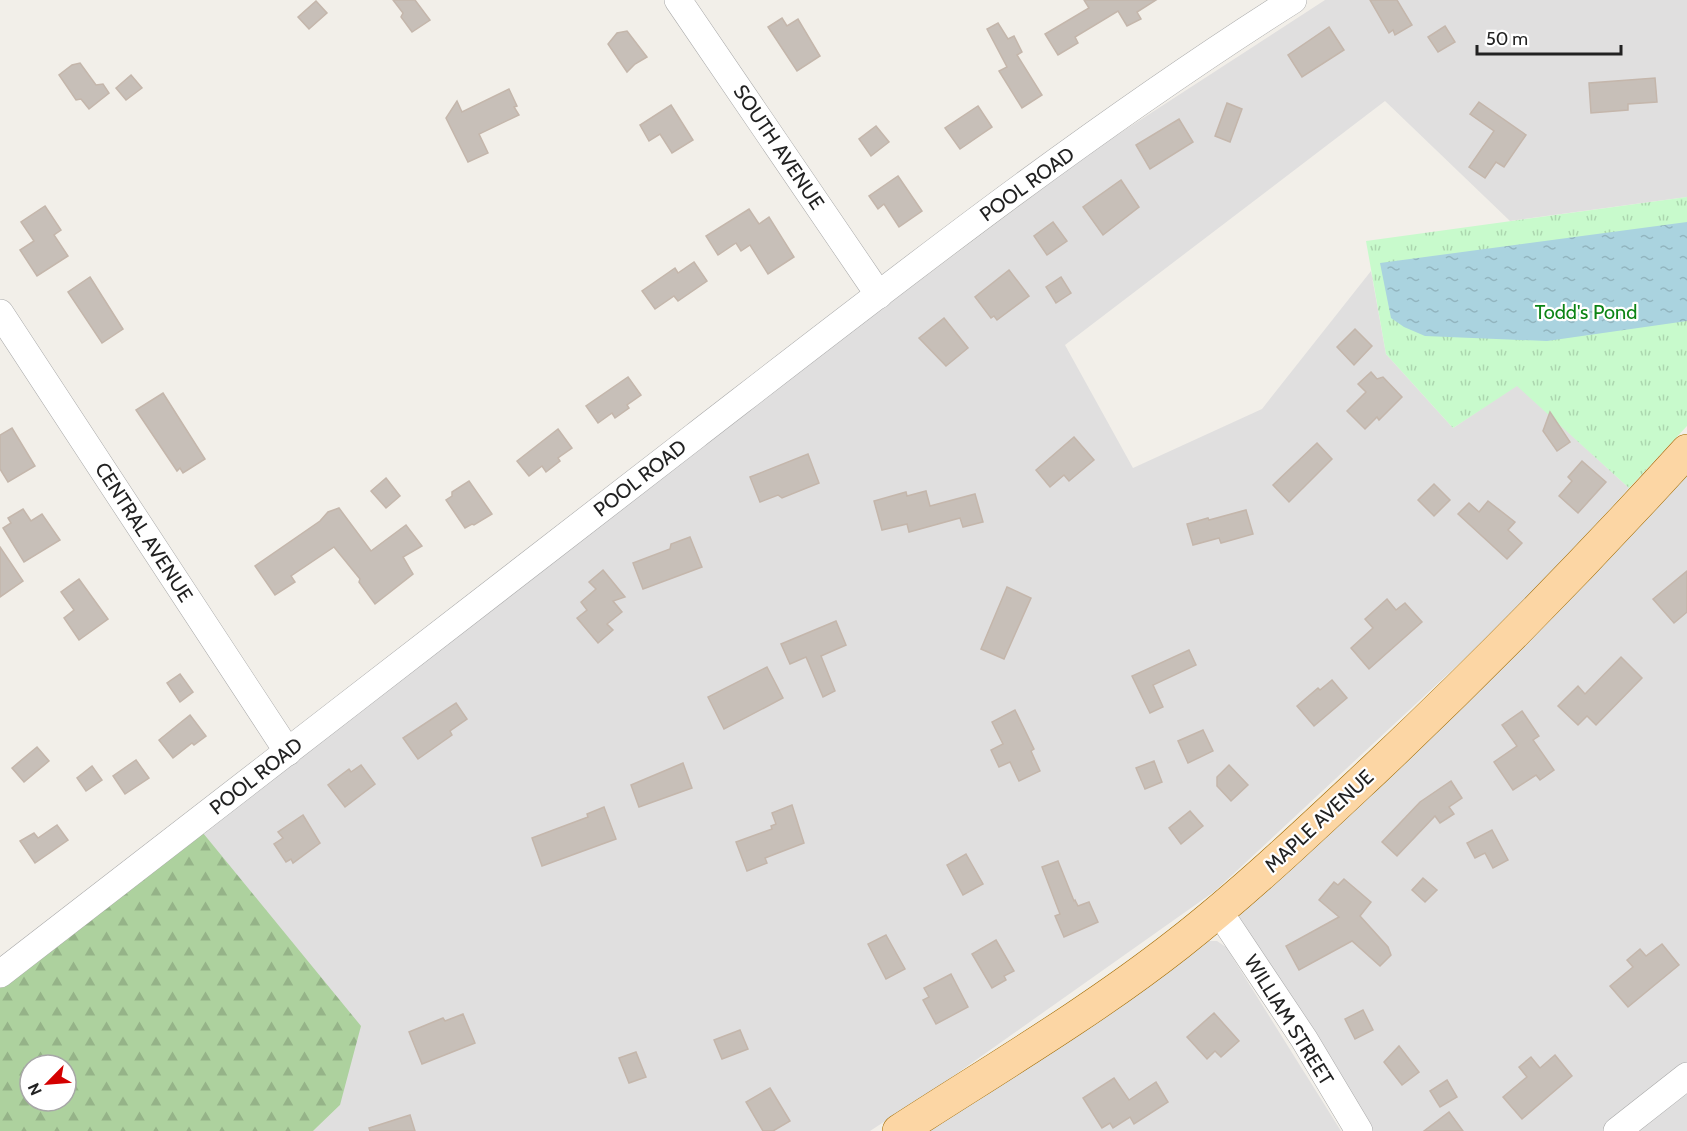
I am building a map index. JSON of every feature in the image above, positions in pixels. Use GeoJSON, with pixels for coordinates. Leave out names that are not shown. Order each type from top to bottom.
{"type":"FeatureCollection","features":[{"type":"Feature","properties":{"kind":"main road","name":"MAPLE AVENUE"},"geometry":{"type":"LineString","coordinates":[[899,1131],[1084,1011],[1178,944],[1218,910],[1322,819],[1412,734],[1577,569],[1687,451]]}},
{"type":"Feature","properties":{"kind":"street","name":"SOUTH AVENUE"},"geometry":{"type":"LineString","coordinates":[[678,0],[879,295]]}},
{"type":"Feature","properties":{"kind":"street","name":"POOL ROAD"},"geometry":{"type":"LineString","coordinates":[[0,974],[1003,201],[1107,126],[1293,0]]}},
{"type":"Feature","properties":{"kind":"street","name":"CENTRAL AVENUE"},"geometry":{"type":"LineString","coordinates":[[0,313],[288,752]]}},
{"type":"Feature","properties":{"kind":"street","name":"WILLIAM STREET"},"geometry":{"type":"LineString","coordinates":[[1218,910],[1304,1039],[1359,1131]]}},
{"type":"Feature","properties":{"kind":"street"},"geometry":{"type":"LineString","coordinates":[[1617,1131],[1687,1076]]}},
{"type":"Feature","properties":{"kind":"shaded area"},"geometry":{"type":"Polygon","coordinates":[[[1325,0],[1687,0],[1687,197],[1510,221],[1385,101],[1065,345],[1133,468],[1262,409],[1371,271],[1386,354],[1453,428],[1517,385],[1629,488],[1522,605],[1215,891],[942,1084],[870,1131],[313,1131],[340,1105],[203,833],[672,466],[1097,148],[1325,0]]]}},
{"type":"Feature","properties":{"kind":"shaded area"},"geometry":{"type":"Polygon","coordinates":[[[1687,473],[1687,1131],[1372,1131],[1333,1073],[1239,916],[1246,897],[1687,473]]]}},
{"type":"Feature","properties":{"kind":"shaded area"},"geometry":{"type":"Polygon","coordinates":[[[1204,941],[1217,941],[1226,947],[1341,1131],[928,1131],[1204,941]]]}},
{"type":"Feature","properties":{"kind":"green space","name":"Todd's Pond"},"geometry":{"type":"Polygon","coordinates":[[[1687,197],[1687,426],[1629,488],[1517,386],[1453,428],[1386,354],[1366,241],[1687,197]]]}},
{"type":"Feature","properties":{"kind":"green space"},"geometry":{"type":"Polygon","coordinates":[[[203,833],[361,1026],[340,1105],[313,1131],[0,1131],[0,988],[203,833]]]}},
{"type":"Feature","properties":{"kind":"water","name":"Todd's Pond"},"geometry":{"type":"Polygon","coordinates":[[[1687,222],[1687,321],[1547,341],[1425,336],[1404,327],[1391,318],[1380,263],[1687,222]]]}},
{"type":"Feature","properties":{"kind":"building"},"geometry":{"type":"Polygon","coordinates":[[[393,0],[415,0],[430,20],[412,32],[401,17],[403,13],[393,0]]]}},
{"type":"Feature","properties":{"kind":"building"},"geometry":{"type":"Polygon","coordinates":[[[1084,0],[1156,0],[1137,12],[1141,19],[1127,26],[1118,11],[1075,37],[1078,43],[1058,55],[1045,34],[1089,8],[1084,0]]]}},
{"type":"Feature","properties":{"kind":"building"},"geometry":{"type":"Polygon","coordinates":[[[1370,0],[1397,0],[1412,25],[1395,35],[1393,30],[1389,33],[1370,0]]]}},
{"type":"Feature","properties":{"kind":"building"},"geometry":{"type":"Polygon","coordinates":[[[316,1],[327,13],[309,29],[298,17],[316,1]]]}},
{"type":"Feature","properties":{"kind":"building"},"geometry":{"type":"Polygon","coordinates":[[[782,18],[787,26],[798,19],[820,56],[797,71],[768,27],[782,18]]]}},
{"type":"Feature","properties":{"kind":"building"},"geometry":{"type":"Polygon","coordinates":[[[998,23],[1008,39],[1014,36],[1022,52],[1017,55],[1042,95],[1022,108],[999,71],[1007,67],[987,29],[998,23]]]}},
{"type":"Feature","properties":{"kind":"building"},"geometry":{"type":"Polygon","coordinates":[[[1445,26],[1455,42],[1438,52],[1428,37],[1445,26]]]}},
{"type":"Feature","properties":{"kind":"building"},"geometry":{"type":"Polygon","coordinates":[[[1329,27],[1344,50],[1302,77],[1288,55],[1329,27]]]}},
{"type":"Feature","properties":{"kind":"building"},"geometry":{"type":"Polygon","coordinates":[[[627,31],[647,57],[627,72],[608,44],[617,33],[627,31]]]}},
{"type":"Feature","properties":{"kind":"building"},"geometry":{"type":"Polygon","coordinates":[[[80,63],[96,85],[103,84],[109,93],[89,109],[81,99],[76,100],[59,75],[72,65],[80,63]]]}},
{"type":"Feature","properties":{"kind":"building"},"geometry":{"type":"Polygon","coordinates":[[[131,75],[142,88],[126,100],[116,88],[131,75]]]}},
{"type":"Feature","properties":{"kind":"building"},"geometry":{"type":"Polygon","coordinates":[[[1655,78],[1657,102],[1628,104],[1628,110],[1591,113],[1589,83],[1655,78]]]}},
{"type":"Feature","properties":{"kind":"building"},"geometry":{"type":"Polygon","coordinates":[[[509,89],[519,115],[479,134],[488,153],[468,162],[446,118],[457,101],[462,112],[509,89]]]}},
{"type":"Feature","properties":{"kind":"building"},"geometry":{"type":"Polygon","coordinates":[[[1479,102],[1526,135],[1504,167],[1496,162],[1485,178],[1469,167],[1494,131],[1470,114],[1479,102]]]}},
{"type":"Feature","properties":{"kind":"building"},"geometry":{"type":"Polygon","coordinates":[[[1227,103],[1242,109],[1230,142],[1215,136],[1227,103]]]}},
{"type":"Feature","properties":{"kind":"building"},"geometry":{"type":"Polygon","coordinates":[[[671,105],[693,140],[672,153],[660,134],[649,141],[640,125],[671,105]]]}},
{"type":"Feature","properties":{"kind":"building"},"geometry":{"type":"Polygon","coordinates":[[[978,106],[992,127],[960,149],[945,128],[978,106]]]}},
{"type":"Feature","properties":{"kind":"building"},"geometry":{"type":"Polygon","coordinates":[[[1179,119],[1193,142],[1150,169],[1136,145],[1179,119]]]}},
{"type":"Feature","properties":{"kind":"building"},"geometry":{"type":"Polygon","coordinates":[[[876,126],[889,142],[871,156],[859,139],[876,126]]]}},
{"type":"Feature","properties":{"kind":"building"},"geometry":{"type":"Polygon","coordinates":[[[898,176],[922,211],[899,227],[884,204],[878,209],[869,196],[898,176]]]}},
{"type":"Feature","properties":{"kind":"building"},"geometry":{"type":"Polygon","coordinates":[[[1121,180],[1139,207],[1103,235],[1083,207],[1121,180]]]}},
{"type":"Feature","properties":{"kind":"building"},"geometry":{"type":"Polygon","coordinates":[[[45,206],[61,230],[54,235],[68,256],[37,276],[20,250],[34,241],[21,222],[45,206]]]}},
{"type":"Feature","properties":{"kind":"building"},"geometry":{"type":"Polygon","coordinates":[[[749,209],[759,224],[769,217],[794,257],[768,274],[750,245],[741,251],[736,243],[718,255],[706,236],[749,209]]]}},
{"type":"Feature","properties":{"kind":"building"},"geometry":{"type":"Polygon","coordinates":[[[1053,222],[1067,241],[1047,255],[1034,236],[1053,222]]]}},
{"type":"Feature","properties":{"kind":"building"},"geometry":{"type":"Polygon","coordinates":[[[694,262],[707,281],[678,301],[674,296],[655,309],[642,291],[675,268],[678,273],[694,262]]]}},
{"type":"Feature","properties":{"kind":"building"},"geometry":{"type":"Polygon","coordinates":[[[1009,270],[1029,296],[997,320],[994,316],[991,318],[975,297],[1009,270]]]}},
{"type":"Feature","properties":{"kind":"building"},"geometry":{"type":"Polygon","coordinates":[[[90,277],[123,329],[102,343],[68,292],[90,277]]]}},
{"type":"Feature","properties":{"kind":"building"},"geometry":{"type":"Polygon","coordinates":[[[1061,277],[1071,293],[1056,303],[1046,287],[1061,277]]]}},
{"type":"Feature","properties":{"kind":"building"},"geometry":{"type":"Polygon","coordinates":[[[944,318],[968,348],[946,366],[919,338],[944,318]]]}},
{"type":"Feature","properties":{"kind":"building"},"geometry":{"type":"Polygon","coordinates":[[[1355,329],[1372,346],[1354,365],[1337,347],[1355,329]]]}},
{"type":"Feature","properties":{"kind":"building"},"geometry":{"type":"Polygon","coordinates":[[[1371,372],[1377,379],[1383,377],[1402,397],[1379,420],[1377,417],[1365,429],[1347,411],[1366,392],[1358,384],[1371,372]]]}},
{"type":"Feature","properties":{"kind":"building"},"geometry":{"type":"Polygon","coordinates":[[[628,377],[641,395],[615,418],[612,413],[598,423],[586,406],[628,377]]]}},
{"type":"Feature","properties":{"kind":"building"},"geometry":{"type":"Polygon","coordinates":[[[163,393],[205,459],[183,473],[180,468],[177,471],[136,410],[163,393]]]}},
{"type":"Feature","properties":{"kind":"building"},"geometry":{"type":"Polygon","coordinates":[[[1550,412],[1570,442],[1557,451],[1543,431],[1550,412]]]}},
{"type":"Feature","properties":{"kind":"building"},"geometry":{"type":"Polygon","coordinates":[[[12,428],[35,466],[8,482],[0,469],[0,435],[12,428]]]}},
{"type":"Feature","properties":{"kind":"building"},"geometry":{"type":"Polygon","coordinates":[[[558,429],[572,448],[558,458],[560,461],[546,472],[542,466],[529,476],[517,461],[558,429]]]}},
{"type":"Feature","properties":{"kind":"building"},"geometry":{"type":"Polygon","coordinates":[[[1074,437],[1094,460],[1069,481],[1064,475],[1050,487],[1036,470],[1074,437]]]}},
{"type":"Feature","properties":{"kind":"building"},"geometry":{"type":"Polygon","coordinates":[[[1317,443],[1332,459],[1289,502],[1273,485],[1317,443]]]}},
{"type":"Feature","properties":{"kind":"building"},"geometry":{"type":"Polygon","coordinates":[[[808,454],[819,483],[782,498],[778,495],[760,502],[750,477],[808,454]]]}},
{"type":"Feature","properties":{"kind":"building"},"geometry":{"type":"Polygon","coordinates":[[[1582,461],[1606,482],[1578,513],[1559,496],[1572,481],[1568,477],[1582,461]]]}},
{"type":"Feature","properties":{"kind":"building"},"geometry":{"type":"Polygon","coordinates":[[[386,478],[400,496],[386,508],[371,491],[386,478]]]}},
{"type":"Feature","properties":{"kind":"building"},"geometry":{"type":"Polygon","coordinates":[[[469,481],[492,514],[465,528],[446,500],[452,496],[452,492],[469,481]]]}},
{"type":"Feature","properties":{"kind":"building"},"geometry":{"type":"Polygon","coordinates":[[[1434,484],[1450,500],[1434,516],[1418,500],[1434,484]]]}},
{"type":"Feature","properties":{"kind":"building"},"geometry":{"type":"Polygon","coordinates":[[[926,491],[930,506],[975,494],[983,522],[963,527],[960,518],[909,532],[907,524],[882,530],[874,501],[906,492],[907,496],[926,491]]]}},
{"type":"Feature","properties":{"kind":"building"},"geometry":{"type":"Polygon","coordinates":[[[1488,501],[1515,522],[1508,530],[1522,543],[1507,559],[1458,514],[1469,503],[1479,512],[1488,501]]]}},
{"type":"Feature","properties":{"kind":"building"},"geometry":{"type":"Polygon","coordinates":[[[339,508],[371,551],[406,525],[422,546],[403,557],[413,574],[375,604],[359,582],[360,579],[334,547],[291,576],[295,582],[275,595],[255,566],[320,521],[328,512],[339,508]]]}},
{"type":"Feature","properties":{"kind":"building"},"geometry":{"type":"Polygon","coordinates":[[[23,509],[31,521],[42,514],[60,540],[24,562],[3,528],[11,523],[8,518],[23,509]]]}},
{"type":"Feature","properties":{"kind":"building"},"geometry":{"type":"Polygon","coordinates":[[[1246,510],[1253,534],[1221,543],[1219,538],[1193,545],[1187,524],[1246,510]]]}},
{"type":"Feature","properties":{"kind":"building"},"geometry":{"type":"Polygon","coordinates":[[[690,537],[702,567],[643,589],[633,563],[670,549],[671,544],[690,537]]]}},
{"type":"Feature","properties":{"kind":"building"},"geometry":{"type":"Polygon","coordinates":[[[0,547],[23,581],[0,597],[0,547]]]}},
{"type":"Feature","properties":{"kind":"building"},"geometry":{"type":"Polygon","coordinates":[[[603,570],[625,597],[613,601],[622,612],[607,624],[613,630],[598,643],[577,618],[587,610],[581,602],[596,589],[589,582],[603,570]]]}},
{"type":"Feature","properties":{"kind":"building"},"geometry":{"type":"Polygon","coordinates":[[[1687,571],[1687,612],[1674,623],[1653,599],[1687,571]]]}},
{"type":"Feature","properties":{"kind":"building"},"geometry":{"type":"Polygon","coordinates":[[[79,579],[108,619],[79,640],[64,618],[74,610],[61,592],[79,579]]]}},
{"type":"Feature","properties":{"kind":"building"},"geometry":{"type":"Polygon","coordinates":[[[1007,587],[1031,598],[1004,659],[981,649],[1007,587]]]}},
{"type":"Feature","properties":{"kind":"building"},"geometry":{"type":"Polygon","coordinates":[[[1387,599],[1396,610],[1405,603],[1422,622],[1369,669],[1351,648],[1373,628],[1365,619],[1387,599]]]}},
{"type":"Feature","properties":{"kind":"building"},"geometry":{"type":"Polygon","coordinates":[[[836,621],[846,645],[821,656],[835,691],[823,697],[806,657],[790,664],[781,644],[836,621]]]}},
{"type":"Feature","properties":{"kind":"building"},"geometry":{"type":"Polygon","coordinates":[[[1189,650],[1196,665],[1153,685],[1163,707],[1150,713],[1132,676],[1189,650]]]}},
{"type":"Feature","properties":{"kind":"building"},"geometry":{"type":"Polygon","coordinates":[[[1621,657],[1642,678],[1596,725],[1587,716],[1578,725],[1558,706],[1578,686],[1585,694],[1621,657]]]}},
{"type":"Feature","properties":{"kind":"building"},"geometry":{"type":"Polygon","coordinates":[[[767,667],[783,698],[724,729],[708,697],[767,667]]]}},
{"type":"Feature","properties":{"kind":"building"},"geometry":{"type":"Polygon","coordinates":[[[180,674],[193,692],[180,702],[167,683],[180,674]]]}},
{"type":"Feature","properties":{"kind":"building"},"geometry":{"type":"Polygon","coordinates":[[[1332,680],[1347,698],[1314,726],[1297,706],[1318,688],[1320,690],[1332,680]]]}},
{"type":"Feature","properties":{"kind":"building"},"geometry":{"type":"Polygon","coordinates":[[[456,703],[467,719],[450,731],[452,735],[418,759],[403,738],[456,703]]]}},
{"type":"Feature","properties":{"kind":"building"},"geometry":{"type":"Polygon","coordinates":[[[1015,710],[1034,749],[1031,751],[1040,771],[1019,781],[1010,762],[999,767],[991,750],[1003,744],[992,722],[1015,710]]]}},
{"type":"Feature","properties":{"kind":"building"},"geometry":{"type":"Polygon","coordinates":[[[1522,711],[1539,736],[1533,740],[1554,770],[1540,780],[1536,775],[1513,790],[1494,762],[1517,746],[1502,725],[1522,711]]]}},
{"type":"Feature","properties":{"kind":"building"},"geometry":{"type":"Polygon","coordinates":[[[190,715],[206,736],[194,745],[192,743],[173,758],[159,740],[190,715]]]}},
{"type":"Feature","properties":{"kind":"building"},"geometry":{"type":"Polygon","coordinates":[[[1203,730],[1213,751],[1188,763],[1178,741],[1203,730]]]}},
{"type":"Feature","properties":{"kind":"building"},"geometry":{"type":"Polygon","coordinates":[[[37,747],[49,761],[24,782],[12,768],[37,747]]]}},
{"type":"Feature","properties":{"kind":"building"},"geometry":{"type":"Polygon","coordinates":[[[136,760],[149,778],[125,794],[113,776],[136,760]]]}},
{"type":"Feature","properties":{"kind":"building"},"geometry":{"type":"Polygon","coordinates":[[[1154,761],[1162,782],[1145,789],[1136,768],[1154,761]]]}},
{"type":"Feature","properties":{"kind":"building"},"geometry":{"type":"Polygon","coordinates":[[[683,763],[692,788],[639,807],[631,785],[683,763]]]}},
{"type":"Feature","properties":{"kind":"building"},"geometry":{"type":"Polygon","coordinates":[[[361,765],[375,784],[345,807],[328,785],[349,769],[351,772],[361,765]]]}},
{"type":"Feature","properties":{"kind":"building"},"geometry":{"type":"Polygon","coordinates":[[[1229,765],[1248,785],[1231,801],[1217,786],[1217,777],[1229,765]]]}},
{"type":"Feature","properties":{"kind":"building"},"geometry":{"type":"Polygon","coordinates":[[[92,766],[102,780],[86,791],[77,778],[92,766]]]}},
{"type":"Feature","properties":{"kind":"building"},"geometry":{"type":"Polygon","coordinates":[[[1451,781],[1462,798],[1449,807],[1454,814],[1440,823],[1435,816],[1397,856],[1382,842],[1420,802],[1451,781]]]}},
{"type":"Feature","properties":{"kind":"building"},"geometry":{"type":"Polygon","coordinates":[[[792,805],[804,843],[765,858],[767,863],[747,871],[736,842],[772,829],[771,826],[776,824],[772,813],[792,805]]]}},
{"type":"Feature","properties":{"kind":"building"},"geometry":{"type":"Polygon","coordinates":[[[604,807],[616,839],[542,866],[532,838],[588,817],[587,814],[604,807]]]}},
{"type":"Feature","properties":{"kind":"building"},"geometry":{"type":"Polygon","coordinates":[[[1190,811],[1203,826],[1181,844],[1169,828],[1190,811]]]}},
{"type":"Feature","properties":{"kind":"building"},"geometry":{"type":"Polygon","coordinates":[[[303,815],[320,843],[293,863],[291,859],[286,862],[274,844],[283,838],[278,832],[303,815]]]}},
{"type":"Feature","properties":{"kind":"building"},"geometry":{"type":"Polygon","coordinates":[[[57,825],[68,840],[35,863],[20,841],[34,833],[38,838],[57,825]]]}},
{"type":"Feature","properties":{"kind":"building"},"geometry":{"type":"Polygon","coordinates":[[[1492,830],[1508,860],[1493,868],[1485,853],[1475,858],[1467,843],[1492,830]]]}},
{"type":"Feature","properties":{"kind":"building"},"geometry":{"type":"Polygon","coordinates":[[[966,854],[983,884],[963,895],[947,865],[966,854]]]}},
{"type":"Feature","properties":{"kind":"building"},"geometry":{"type":"Polygon","coordinates":[[[1058,861],[1074,901],[1078,906],[1089,902],[1098,922],[1064,937],[1055,916],[1060,914],[1042,867],[1058,861]]]}},
{"type":"Feature","properties":{"kind":"building"},"geometry":{"type":"Polygon","coordinates":[[[1423,878],[1437,890],[1425,902],[1412,890],[1423,878]]]}},
{"type":"Feature","properties":{"kind":"building"},"geometry":{"type":"Polygon","coordinates":[[[1344,879],[1371,902],[1360,916],[1388,947],[1391,955],[1380,966],[1352,941],[1299,970],[1286,946],[1339,917],[1319,900],[1334,882],[1338,885],[1344,879]]]}},
{"type":"Feature","properties":{"kind":"building"},"geometry":{"type":"Polygon","coordinates":[[[886,935],[905,969],[886,979],[868,944],[886,935]]]}},
{"type":"Feature","properties":{"kind":"building"},"geometry":{"type":"Polygon","coordinates":[[[996,940],[1014,971],[1004,976],[1006,980],[992,988],[972,954],[996,940]]]}},
{"type":"Feature","properties":{"kind":"building"},"geometry":{"type":"Polygon","coordinates":[[[1662,944],[1679,965],[1628,1007],[1610,986],[1633,967],[1627,960],[1640,949],[1646,956],[1662,944]]]}},
{"type":"Feature","properties":{"kind":"building"},"geometry":{"type":"Polygon","coordinates":[[[951,974],[968,1007],[936,1024],[923,1000],[929,997],[924,988],[951,974]]]}},
{"type":"Feature","properties":{"kind":"building"},"geometry":{"type":"Polygon","coordinates":[[[1363,1010],[1373,1030],[1355,1039],[1345,1019],[1363,1010]]]}},
{"type":"Feature","properties":{"kind":"building"},"geometry":{"type":"Polygon","coordinates":[[[1214,1013],[1239,1041],[1221,1057],[1215,1051],[1207,1059],[1187,1037],[1214,1013]]]}},
{"type":"Feature","properties":{"kind":"building"},"geometry":{"type":"Polygon","coordinates":[[[463,1014],[475,1043],[422,1064],[409,1032],[443,1018],[445,1021],[463,1014]]]}},
{"type":"Feature","properties":{"kind":"building"},"geometry":{"type":"Polygon","coordinates":[[[740,1030],[748,1049],[722,1059],[714,1040],[740,1030]]]}},
{"type":"Feature","properties":{"kind":"building"},"geometry":{"type":"Polygon","coordinates":[[[1399,1046],[1419,1072],[1402,1085],[1384,1062],[1399,1046]]]}},
{"type":"Feature","properties":{"kind":"building"},"geometry":{"type":"Polygon","coordinates":[[[636,1052],[646,1077],[629,1083],[619,1058],[636,1052]]]}},
{"type":"Feature","properties":{"kind":"building"},"geometry":{"type":"Polygon","coordinates":[[[1555,1055],[1572,1076],[1522,1119],[1503,1097],[1527,1077],[1519,1067],[1531,1057],[1540,1068],[1555,1055]]]}},
{"type":"Feature","properties":{"kind":"building"},"geometry":{"type":"Polygon","coordinates":[[[1114,1078],[1129,1100],[1156,1082],[1168,1102],[1134,1124],[1130,1117],[1113,1128],[1110,1123],[1102,1128],[1083,1098],[1114,1078]]]}},
{"type":"Feature","properties":{"kind":"building"},"geometry":{"type":"Polygon","coordinates":[[[1447,1080],[1457,1097],[1440,1107],[1430,1091],[1447,1080]]]}},
{"type":"Feature","properties":{"kind":"building"},"geometry":{"type":"Polygon","coordinates":[[[770,1088],[790,1121],[773,1131],[763,1131],[746,1102],[770,1088]]]}},
{"type":"Feature","properties":{"kind":"building"},"geometry":{"type":"Polygon","coordinates":[[[1449,1112],[1463,1131],[1424,1131],[1449,1112]]]}},
{"type":"Feature","properties":{"kind":"building"},"geometry":{"type":"Polygon","coordinates":[[[410,1115],[415,1131],[370,1131],[369,1128],[410,1115]]]}}]}
